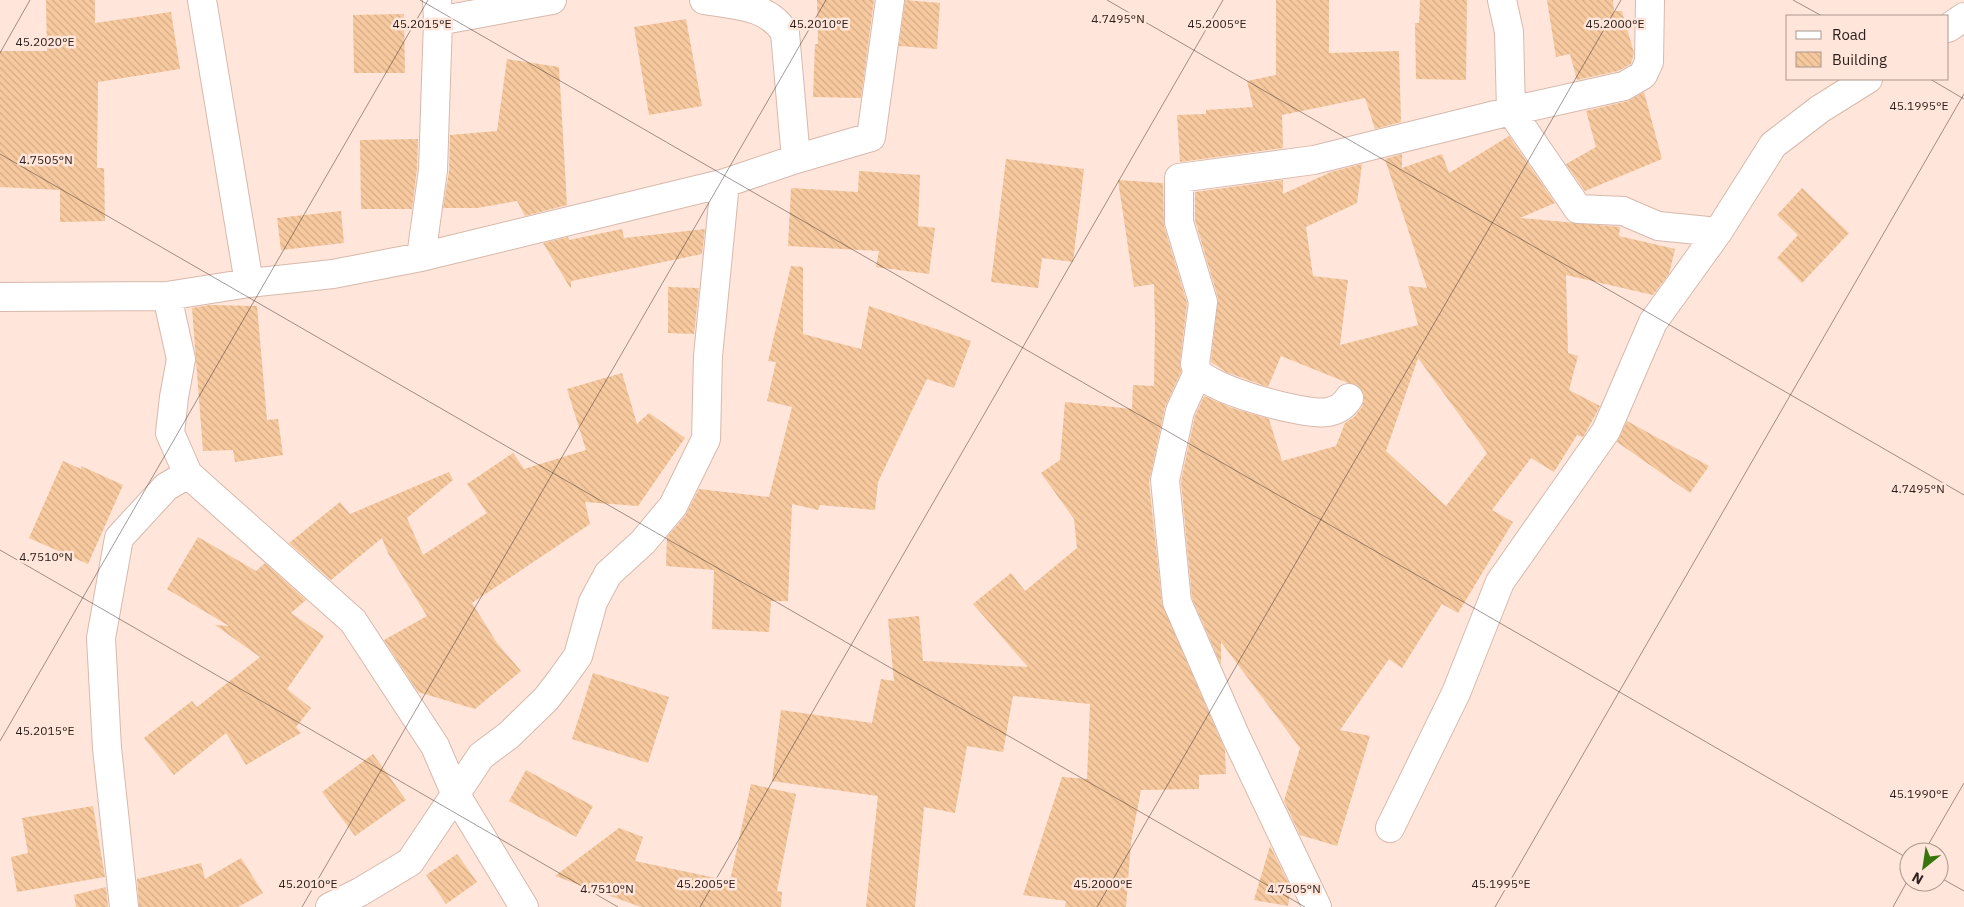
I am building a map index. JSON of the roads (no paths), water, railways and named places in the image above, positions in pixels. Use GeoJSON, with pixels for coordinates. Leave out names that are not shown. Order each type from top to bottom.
{"type":"FeatureCollection","features":[{"type":"Feature","properties":{"kind":"street"},"geometry":{"type":"LineString","coordinates":[[202,0],[249,283]]}},
{"type":"Feature","properties":{"kind":"street"},"geometry":{"type":"LineString","coordinates":[[421,257],[433,170],[438,10],[552,0]]}},
{"type":"Feature","properties":{"kind":"street"},"geometry":{"type":"LineString","coordinates":[[704,0],[760,10],[780,23],[785,33],[796,159]]}},
{"type":"Feature","properties":{"kind":"street"},"geometry":{"type":"LineString","coordinates":[[0,297],[167,296],[249,283],[333,274],[421,257],[725,183],[870,137],[890,0]]}},
{"type":"Feature","properties":{"kind":"street"},"geometry":{"type":"LineString","coordinates":[[1502,0],[1509,32],[1511,111],[1578,209],[1623,212],[1658,226],[1718,232]]}},
{"type":"Feature","properties":{"kind":"street"},"geometry":{"type":"LineString","coordinates":[[1349,398],[1344,406],[1326,412],[1276,406],[1215,384],[1198,372],[1195,364],[1203,302],[1179,222],[1179,178],[1314,160],[1511,111],[1624,86],[1642,75],[1649,62],[1650,0]]}},
{"type":"Feature","properties":{"kind":"street"},"geometry":{"type":"LineString","coordinates":[[1949,27],[1964,17]]}},
{"type":"Feature","properties":{"kind":"street"},"geometry":{"type":"LineString","coordinates":[[1390,828],[1456,693],[1500,582],[1606,431],[1653,322],[1718,232],[1773,145],[1820,109],[1866,80]]}},
{"type":"Feature","properties":{"kind":"street"},"geometry":{"type":"LineString","coordinates":[[330,907],[360,892],[410,862],[481,756],[509,735],[546,698],[578,656],[593,602],[608,574],[643,542],[672,506],[706,439],[708,356],[725,183]]}},
{"type":"Feature","properties":{"kind":"street"},"geometry":{"type":"LineString","coordinates":[[167,296],[181,359],[170,433],[188,474],[353,620],[436,746],[456,795],[524,907]]}},
{"type":"Feature","properties":{"kind":"street"},"geometry":{"type":"LineString","coordinates":[[1198,372],[1180,412],[1165,480],[1177,602],[1235,735],[1317,907]]}},
{"type":"Feature","properties":{"kind":"street"},"geometry":{"type":"LineString","coordinates":[[124,907],[107,748],[101,638],[119,538],[166,487],[188,474]]}}]}
